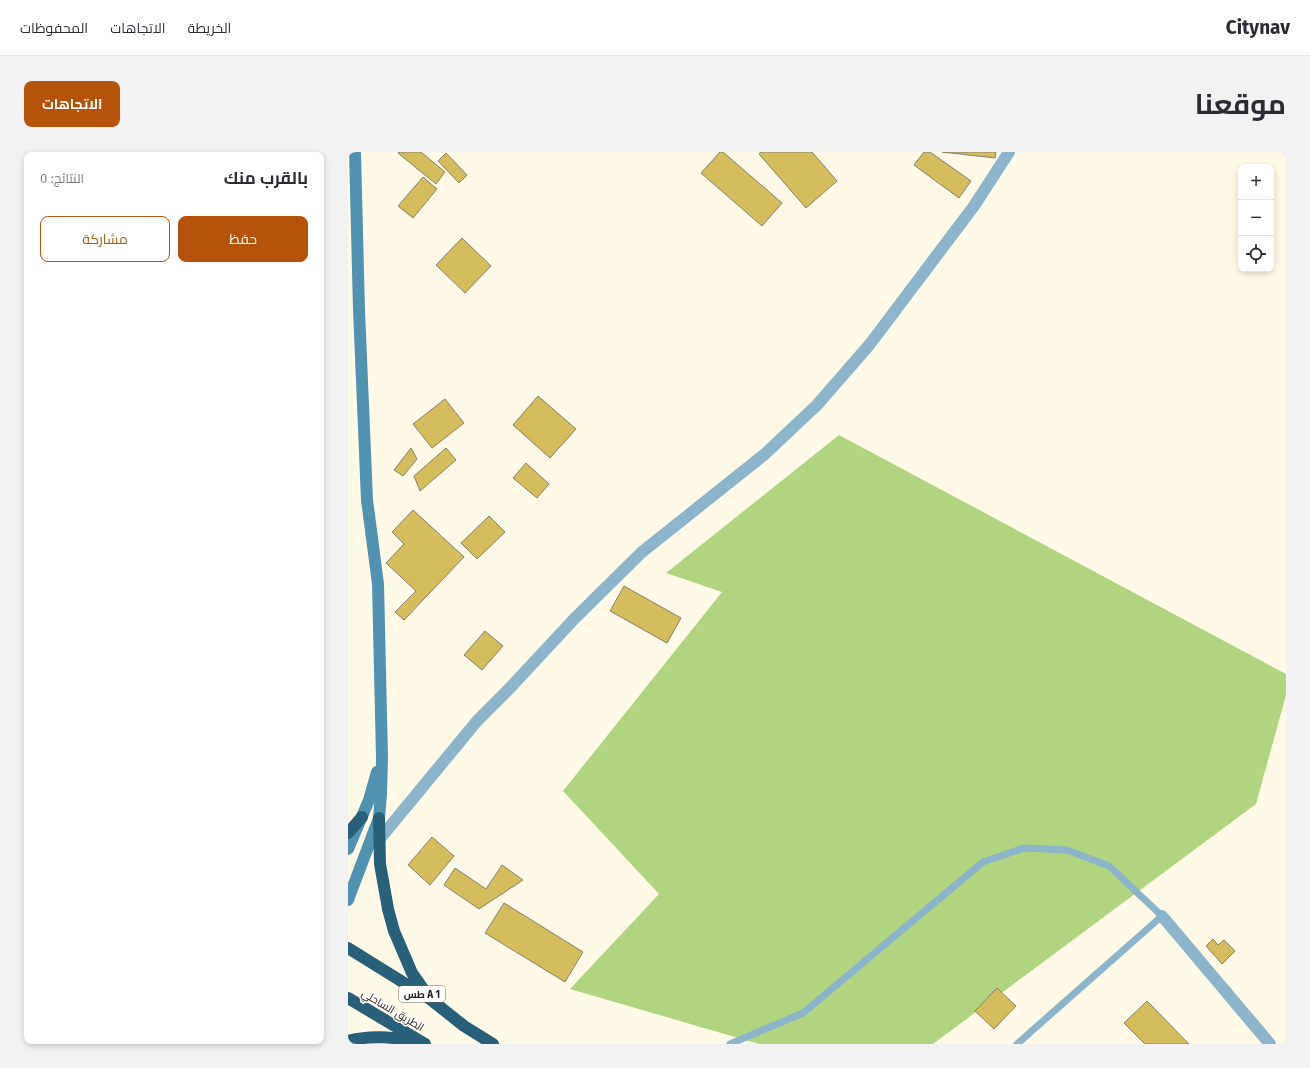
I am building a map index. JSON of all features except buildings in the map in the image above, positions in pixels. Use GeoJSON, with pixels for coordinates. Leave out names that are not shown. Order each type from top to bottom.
{"type":"FeatureCollection","features":[{"type":"Feature","properties":{"kind":"highway"},"geometry":{"type":"LineString","coordinates":[[348,833],[362,817]]}},
{"type":"Feature","properties":{"kind":"highway"},"geometry":{"type":"LineString","coordinates":[[378,818],[378,842],[383,887],[394,931],[412,973],[430,999]]}},
{"type":"Feature","properties":{"kind":"highway","name":"طس A 1"},"geometry":{"type":"LineString","coordinates":[[348,948],[430,999],[464,1026],[493,1044]]}},
{"type":"Feature","properties":{"kind":"highway","name":"الطريق الساحلي"},"geometry":{"type":"LineString","coordinates":[[348,998],[425,1044]]}},
{"type":"Feature","properties":{"kind":"highway"},"geometry":{"type":"LineString","coordinates":[[348,1040],[384,1037],[417,1044]]}},
{"type":"Feature","properties":{"kind":"street"},"geometry":{"type":"LineString","coordinates":[[348,900],[378,818],[381,794],[382,758],[378,584],[367,500],[359,310],[355,152]]}},
{"type":"Feature","properties":{"kind":"street"},"geometry":{"type":"LineString","coordinates":[[378,842],[477,721],[575,618],[642,552],[765,454],[817,405],[870,344],[974,206],[1009,152]]}},
{"type":"Feature","properties":{"kind":"street"},"geometry":{"type":"LineString","coordinates":[[348,849],[369,800],[382,758]]}},
{"type":"Feature","properties":{"kind":"street"},"geometry":{"type":"LineString","coordinates":[[1162,916],[1270,1044]]}},
{"type":"Feature","properties":{"kind":"lane"},"geometry":{"type":"LineString","coordinates":[[730,1044],[803,1013],[983,862],[1024,848],[1067,850],[1109,866],[1162,916],[1017,1044]]}},
{"type":"Feature","properties":{"kind":"green space"},"geometry":{"type":"Polygon","coordinates":[[[839,435],[1286,674],[1286,695],[1256,804],[933,1044],[759,1044],[570,989],[659,894],[563,791],[722,592],[666,573],[839,435]]]}}]}
